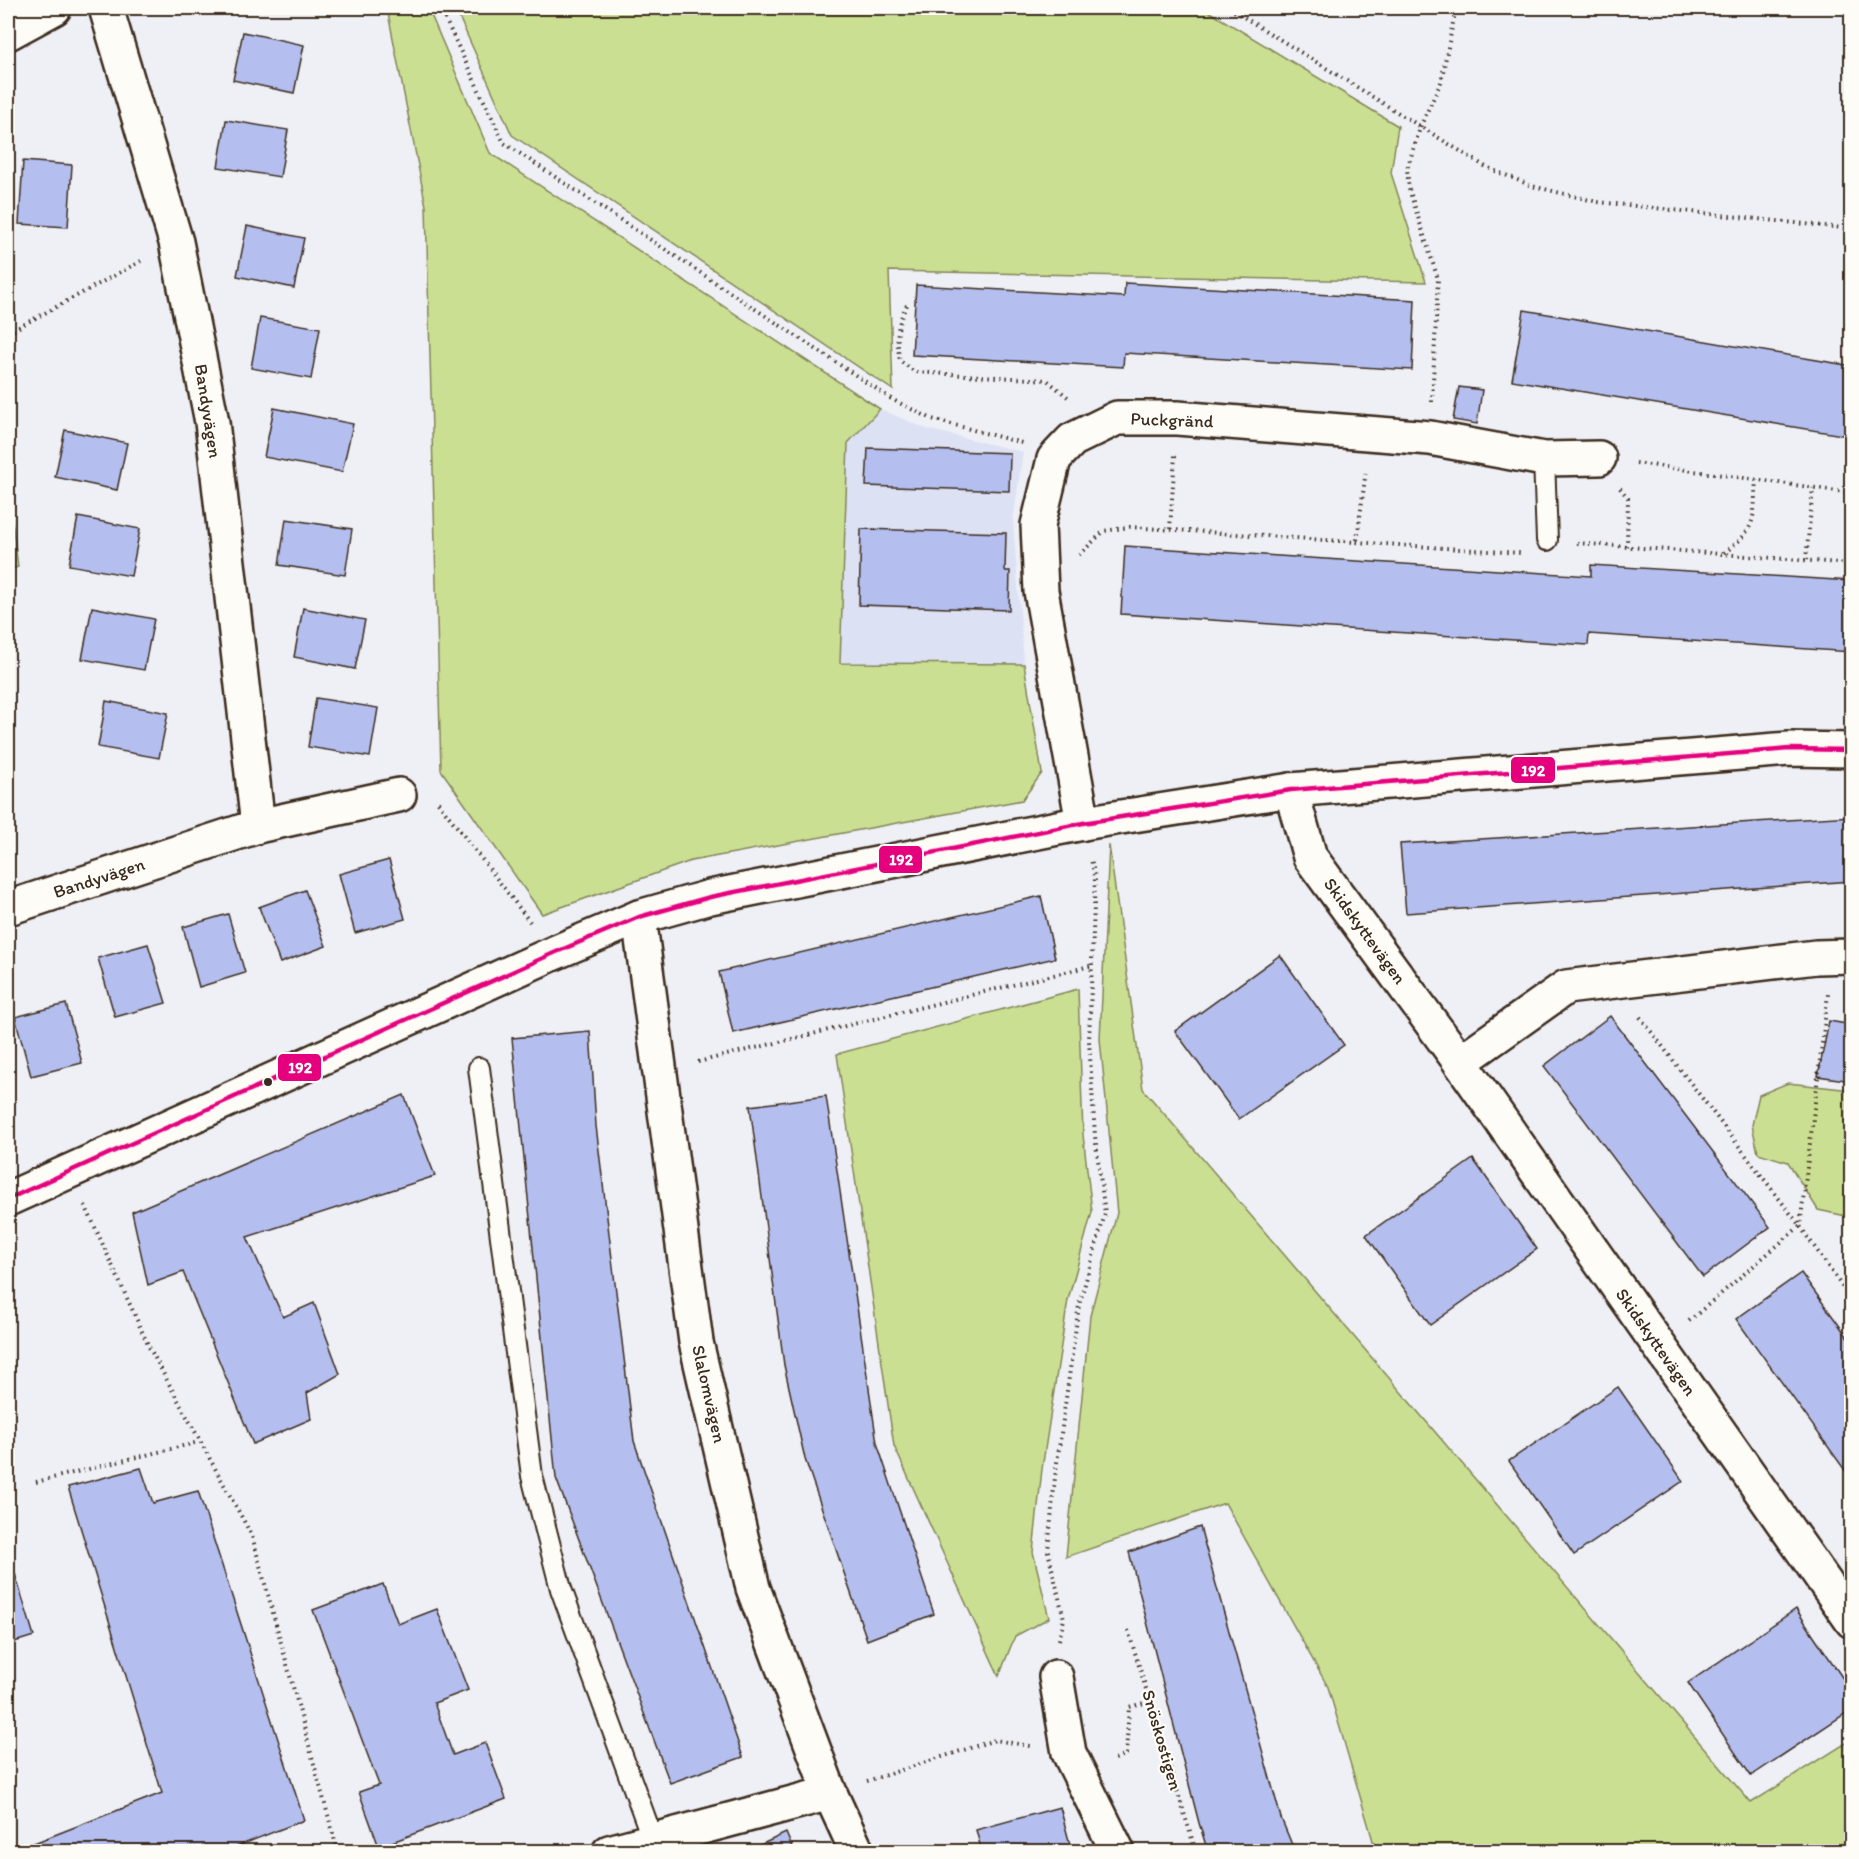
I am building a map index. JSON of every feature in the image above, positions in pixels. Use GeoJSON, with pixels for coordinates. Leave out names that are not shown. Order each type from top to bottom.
{"type":"FeatureCollection","features":[{"type":"Feature","properties":{"kind":"street"},"geometry":{"type":"LineString","coordinates":[[8,33],[54,8]]}},
{"type":"Feature","properties":{"kind":"street","name":"Bandyvägen"},"geometry":{"type":"LineString","coordinates":[[106,8],[176,242],[212,422],[258,826]]}},
{"type":"Feature","properties":{"kind":"street","name":"Puckgränd"},"geometry":{"type":"LineString","coordinates":[[1054,459],[1072,440],[1092,428],[1117,418],[1177,418],[1371,433],[1431,438],[1544,459],[1599,458]]}},
{"type":"Feature","properties":{"kind":"street"},"geometry":{"type":"LineString","coordinates":[[1054,459],[1038,525],[1041,591],[1083,823]]}},
{"type":"Feature","properties":{"kind":"street"},"geometry":{"type":"LineString","coordinates":[[8,1199],[554,953],[639,917],[710,897],[1083,823],[1291,790],[1789,749],[1851,750]]}},
{"type":"Feature","properties":{"kind":"street","name":"Skidskyttevägen"},"geometry":{"type":"LineString","coordinates":[[1291,790],[1310,857],[1460,1062],[1851,1621]]}},
{"type":"Feature","properties":{"kind":"street","name":"Bandyvägen"},"geometry":{"type":"LineString","coordinates":[[8,908],[258,826],[399,795]]}},
{"type":"Feature","properties":{"kind":"street","name":"Slalomvägen"},"geometry":{"type":"LineString","coordinates":[[639,917],[696,1342],[753,1588],[830,1793],[857,1851]]}},
{"type":"Feature","properties":{"kind":"street"},"geometry":{"type":"LineString","coordinates":[[1460,1062],[1566,987],[1816,957],[1851,956]]}},
{"type":"Feature","properties":{"kind":"street"},"geometry":{"type":"LineString","coordinates":[[1056,1677],[1069,1753],[1118,1851]]}},
{"type":"Feature","properties":{"kind":"street"},"geometry":{"type":"LineString","coordinates":[[609,1851],[830,1793]]}},
{"type":"Feature","properties":{"kind":"lane"},"geometry":{"type":"LineString","coordinates":[[1544,459],[1547,540]]}},
{"type":"Feature","properties":{"kind":"lane"},"geometry":{"type":"LineString","coordinates":[[479,1068],[532,1476],[561,1589],[653,1840]]}},
{"type":"Feature","properties":{"kind":"path"},"geometry":{"type":"LineString","coordinates":[[440,8],[504,143],[893,400],[932,419],[1027,444],[1054,459]]}},
{"type":"Feature","properties":{"kind":"path"},"geometry":{"type":"LineString","coordinates":[[1228,8],[1486,167],[1532,186],[1598,202],[1851,229]]}},
{"type":"Feature","properties":{"kind":"path"},"geometry":{"type":"LineString","coordinates":[[1431,438],[1438,279],[1409,189],[1407,169],[1421,125],[1441,82],[1456,8]]}},
{"type":"Feature","properties":{"kind":"path"},"geometry":{"type":"LineString","coordinates":[[8,333],[176,242]]}},
{"type":"Feature","properties":{"kind":"path"},"geometry":{"type":"LineString","coordinates":[[907,304],[898,320],[896,337],[900,361],[915,372],[1047,380],[1064,392],[1092,428]]}},
{"type":"Feature","properties":{"kind":"path"},"geometry":{"type":"LineString","coordinates":[[1170,529],[1177,418]]}},
{"type":"Feature","properties":{"kind":"path"},"geometry":{"type":"LineString","coordinates":[[1357,540],[1371,433]]}},
{"type":"Feature","properties":{"kind":"path"},"geometry":{"type":"LineString","coordinates":[[1599,458],[1851,493]]}},
{"type":"Feature","properties":{"kind":"path"},"geometry":{"type":"LineString","coordinates":[[1599,458],[1628,498],[1627,547]]}},
{"type":"Feature","properties":{"kind":"path"},"geometry":{"type":"LineString","coordinates":[[1722,554],[1743,539],[1752,525],[1756,480]]}},
{"type":"Feature","properties":{"kind":"path"},"geometry":{"type":"LineString","coordinates":[[1806,561],[1813,488]]}},
{"type":"Feature","properties":{"kind":"path"},"geometry":{"type":"LineString","coordinates":[[1041,591],[1104,531],[1130,526],[1357,540],[1526,554],[1547,540],[1851,564]]}},
{"type":"Feature","properties":{"kind":"path"},"geometry":{"type":"LineString","coordinates":[[399,795],[437,802],[554,953]]}},
{"type":"Feature","properties":{"kind":"path"},"geometry":{"type":"LineString","coordinates":[[1056,1677],[1064,1619],[1048,1551],[1055,1477],[1079,1305],[1105,1214],[1095,1136],[1089,1041],[1095,878],[1083,823]]}},
{"type":"Feature","properties":{"kind":"path"},"geometry":{"type":"LineString","coordinates":[[1659,1347],[1800,1226],[1828,995],[1816,957]]}},
{"type":"Feature","properties":{"kind":"path"},"geometry":{"type":"LineString","coordinates":[[660,1071],[1090,966]]}},
{"type":"Feature","properties":{"kind":"path"},"geometry":{"type":"LineString","coordinates":[[1613,981],[1800,1226],[1851,1301]]}},
{"type":"Feature","properties":{"kind":"path"},"geometry":{"type":"LineString","coordinates":[[71,1172],[150,1349],[252,1536],[338,1851]]}},
{"type":"Feature","properties":{"kind":"path"},"geometry":{"type":"LineString","coordinates":[[36,1482],[199,1442]]}},
{"type":"Feature","properties":{"kind":"path","name":"Snöskostigen"},"geometry":{"type":"LineString","coordinates":[[1128,1630],[1152,1701],[1196,1851]]}},
{"type":"Feature","properties":{"kind":"path"},"geometry":{"type":"LineString","coordinates":[[1081,1774],[1126,1754],[1128,1707],[1152,1701]]}},
{"type":"Feature","properties":{"kind":"path"},"geometry":{"type":"LineString","coordinates":[[830,1793],[995,1740]]}},
{"type":"Feature","properties":{"kind":"shaded area"},"geometry":{"type":"Polygon","coordinates":[[[880,409],[927,429],[1023,452],[1013,521],[1024,664],[839,663],[848,443],[880,409]]]}},
{"type":"Feature","properties":{"kind":"green space"},"geometry":{"type":"Polygon","coordinates":[[[387,8],[428,8],[490,153],[880,409],[848,443],[840,663],[1024,664],[1042,773],[1022,800],[691,861],[542,914],[441,770],[426,206],[387,8]]]}},
{"type":"Feature","properties":{"kind":"green space"},"geometry":{"type":"Polygon","coordinates":[[[455,8],[1203,8],[1398,126],[1391,173],[1426,282],[889,271],[893,390],[512,135],[455,8]]]}},
{"type":"Feature","properties":{"kind":"green space"},"geometry":{"type":"Polygon","coordinates":[[[8,488],[18,567],[8,570],[8,488]]]}},
{"type":"Feature","properties":{"kind":"green space"},"geometry":{"type":"Polygon","coordinates":[[[1109,845],[1143,1089],[1751,1803],[1846,1743],[1851,1753],[1851,1851],[1376,1851],[1328,1687],[1225,1503],[1066,1557],[1090,1316],[1117,1213],[1100,1039],[1109,845]]]}},
{"type":"Feature","properties":{"kind":"green space"},"geometry":{"type":"Polygon","coordinates":[[[1078,989],[1083,1135],[1092,1212],[1068,1300],[1042,1469],[1033,1552],[1049,1618],[1015,1636],[999,1676],[894,1446],[837,1054],[1078,989]]]}},
{"type":"Feature","properties":{"kind":"green space"},"geometry":{"type":"Polygon","coordinates":[[[1788,1083],[1851,1090],[1851,1217],[1818,1210],[1788,1162],[1758,1153],[1752,1125],[1759,1095],[1788,1083]]]}},
{"type":"Feature","properties":{"kind":"building"},"geometry":{"type":"Polygon","coordinates":[[[243,32],[304,45],[294,93],[233,80],[243,32]]]}},
{"type":"Feature","properties":{"kind":"building"},"geometry":{"type":"Polygon","coordinates":[[[226,120],[288,130],[280,177],[218,167],[226,120]]]}},
{"type":"Feature","properties":{"kind":"building"},"geometry":{"type":"Polygon","coordinates":[[[23,161],[72,165],[68,227],[19,224],[23,161]]]}},
{"type":"Feature","properties":{"kind":"building"},"geometry":{"type":"Polygon","coordinates":[[[247,226],[304,238],[294,288],[237,276],[247,226]]]}},
{"type":"Feature","properties":{"kind":"building"},"geometry":{"type":"Polygon","coordinates":[[[1125,283],[1415,300],[1412,370],[1124,353],[1123,367],[912,355],[916,285],[1124,297],[1125,283]]]}},
{"type":"Feature","properties":{"kind":"building"},"geometry":{"type":"Polygon","coordinates":[[[1524,310],[1852,366],[1852,423],[1848,436],[1512,380],[1524,310]]]}},
{"type":"Feature","properties":{"kind":"building"},"geometry":{"type":"Polygon","coordinates":[[[260,318],[320,328],[311,379],[251,368],[260,318]]]}},
{"type":"Feature","properties":{"kind":"building"},"geometry":{"type":"Polygon","coordinates":[[[1459,387],[1482,390],[1477,424],[1453,420],[1459,387]]]}},
{"type":"Feature","properties":{"kind":"building"},"geometry":{"type":"Polygon","coordinates":[[[274,408],[353,424],[342,472],[264,457],[274,408]]]}},
{"type":"Feature","properties":{"kind":"building"},"geometry":{"type":"Polygon","coordinates":[[[65,430],[127,443],[117,490],[55,477],[65,430]]]}},
{"type":"Feature","properties":{"kind":"building"},"geometry":{"type":"Polygon","coordinates":[[[868,448],[1010,453],[1009,491],[866,486],[868,448]]]}},
{"type":"Feature","properties":{"kind":"building"},"geometry":{"type":"Polygon","coordinates":[[[78,517],[140,529],[131,576],[69,565],[78,517]]]}},
{"type":"Feature","properties":{"kind":"building"},"geometry":{"type":"Polygon","coordinates":[[[286,519],[352,529],[345,575],[279,565],[286,519]]]}},
{"type":"Feature","properties":{"kind":"building"},"geometry":{"type":"Polygon","coordinates":[[[861,529],[1006,533],[1005,571],[1010,571],[1009,610],[859,605],[861,529]]]}},
{"type":"Feature","properties":{"kind":"building"},"geometry":{"type":"Polygon","coordinates":[[[1125,546],[1591,576],[1591,565],[1852,581],[1852,652],[1589,634],[1588,645],[1121,614],[1125,546]]]}},
{"type":"Feature","properties":{"kind":"building"},"geometry":{"type":"Polygon","coordinates":[[[92,607],[154,619],[144,670],[82,659],[92,607]]]}},
{"type":"Feature","properties":{"kind":"building"},"geometry":{"type":"Polygon","coordinates":[[[303,608],[365,620],[355,669],[294,657],[303,608]]]}},
{"type":"Feature","properties":{"kind":"building"},"geometry":{"type":"Polygon","coordinates":[[[316,698],[378,708],[370,757],[308,747],[316,698]]]}},
{"type":"Feature","properties":{"kind":"building"},"geometry":{"type":"Polygon","coordinates":[[[106,701],[168,713],[159,758],[98,747],[106,701]]]}},
{"type":"Feature","properties":{"kind":"building"},"geometry":{"type":"Polygon","coordinates":[[[1852,816],[1852,881],[1406,913],[1400,844],[1852,816]]]}},
{"type":"Feature","properties":{"kind":"building"},"geometry":{"type":"Polygon","coordinates":[[[389,860],[405,919],[355,933],[339,874],[389,860]]]}},
{"type":"Feature","properties":{"kind":"building"},"geometry":{"type":"Polygon","coordinates":[[[305,890],[326,946],[280,963],[259,907],[305,890]]]}},
{"type":"Feature","properties":{"kind":"building"},"geometry":{"type":"Polygon","coordinates":[[[1041,896],[1055,958],[733,1033],[719,972],[1041,896]]]}},
{"type":"Feature","properties":{"kind":"building"},"geometry":{"type":"Polygon","coordinates":[[[228,914],[245,973],[199,987],[183,927],[228,914]]]}},
{"type":"Feature","properties":{"kind":"building"},"geometry":{"type":"Polygon","coordinates":[[[148,944],[166,1003],[115,1017],[98,958],[148,944]]]}},
{"type":"Feature","properties":{"kind":"building"},"geometry":{"type":"Polygon","coordinates":[[[1280,955],[1344,1045],[1239,1119],[1175,1031],[1280,955]]]}},
{"type":"Feature","properties":{"kind":"building"},"geometry":{"type":"Polygon","coordinates":[[[66,1004],[82,1063],[31,1076],[15,1017],[66,1004]]]}},
{"type":"Feature","properties":{"kind":"building"},"geometry":{"type":"Polygon","coordinates":[[[1610,1016],[1770,1227],[1703,1277],[1544,1066],[1610,1016]]]}},
{"type":"Feature","properties":{"kind":"building"},"geometry":{"type":"Polygon","coordinates":[[[1829,1021],[1852,1025],[1852,1081],[1818,1076],[1829,1021]]]}},
{"type":"Feature","properties":{"kind":"building"},"geometry":{"type":"Polygon","coordinates":[[[590,1031],[596,1126],[634,1441],[743,1757],[670,1783],[556,1478],[512,1038],[590,1031]]]}},
{"type":"Feature","properties":{"kind":"building"},"geometry":{"type":"Polygon","coordinates":[[[404,1095],[435,1176],[247,1237],[283,1317],[314,1303],[340,1374],[307,1393],[311,1419],[253,1444],[183,1272],[148,1285],[132,1212],[404,1095]]]}},
{"type":"Feature","properties":{"kind":"building"},"geometry":{"type":"Polygon","coordinates":[[[826,1096],[877,1443],[934,1614],[867,1640],[805,1459],[784,1365],[750,1106],[826,1096]]]}},
{"type":"Feature","properties":{"kind":"building"},"geometry":{"type":"Polygon","coordinates":[[[1473,1159],[1537,1249],[1430,1325],[1366,1235],[1473,1159]]]}},
{"type":"Feature","properties":{"kind":"building"},"geometry":{"type":"Polygon","coordinates":[[[1801,1273],[1852,1343],[1852,1480],[1736,1319],[1801,1273]]]}},
{"type":"Feature","properties":{"kind":"building"},"geometry":{"type":"Polygon","coordinates":[[[1618,1387],[1683,1481],[1574,1555],[1509,1461],[1618,1387]]]}},
{"type":"Feature","properties":{"kind":"building"},"geometry":{"type":"Polygon","coordinates":[[[141,1468],[153,1503],[198,1491],[304,1820],[223,1852],[11,1852],[162,1793],[68,1487],[141,1468]]]}},
{"type":"Feature","properties":{"kind":"building"},"geometry":{"type":"Polygon","coordinates":[[[1200,1527],[1281,1818],[1295,1852],[1208,1852],[1199,1823],[1129,1552],[1200,1527]]]}},
{"type":"Feature","properties":{"kind":"building"},"geometry":{"type":"Polygon","coordinates":[[[8,1551],[34,1636],[8,1644],[8,1551]]]}},
{"type":"Feature","properties":{"kind":"building"},"geometry":{"type":"Polygon","coordinates":[[[383,1584],[398,1624],[437,1609],[468,1690],[434,1703],[453,1755],[485,1743],[506,1799],[379,1847],[359,1792],[379,1785],[313,1610],[383,1584]]]}},
{"type":"Feature","properties":{"kind":"building"},"geometry":{"type":"Polygon","coordinates":[[[1796,1609],[1852,1692],[1852,1709],[1751,1776],[1688,1683],[1796,1609]]]}},
{"type":"Feature","properties":{"kind":"building"},"geometry":{"type":"Polygon","coordinates":[[[1060,1807],[1072,1852],[982,1852],[976,1830],[1060,1807]]]}},
{"type":"Feature","properties":{"kind":"building"},"geometry":{"type":"Polygon","coordinates":[[[786,1833],[794,1852],[745,1852],[786,1833]]]}},
{"type":"Feature","properties":{"kind":"transit line","name":"192"},"geometry":{"type":"LineString","coordinates":[[8,1199],[554,953],[639,917],[710,897],[1083,823],[1291,790],[1789,749],[1852,750]]}}]}
